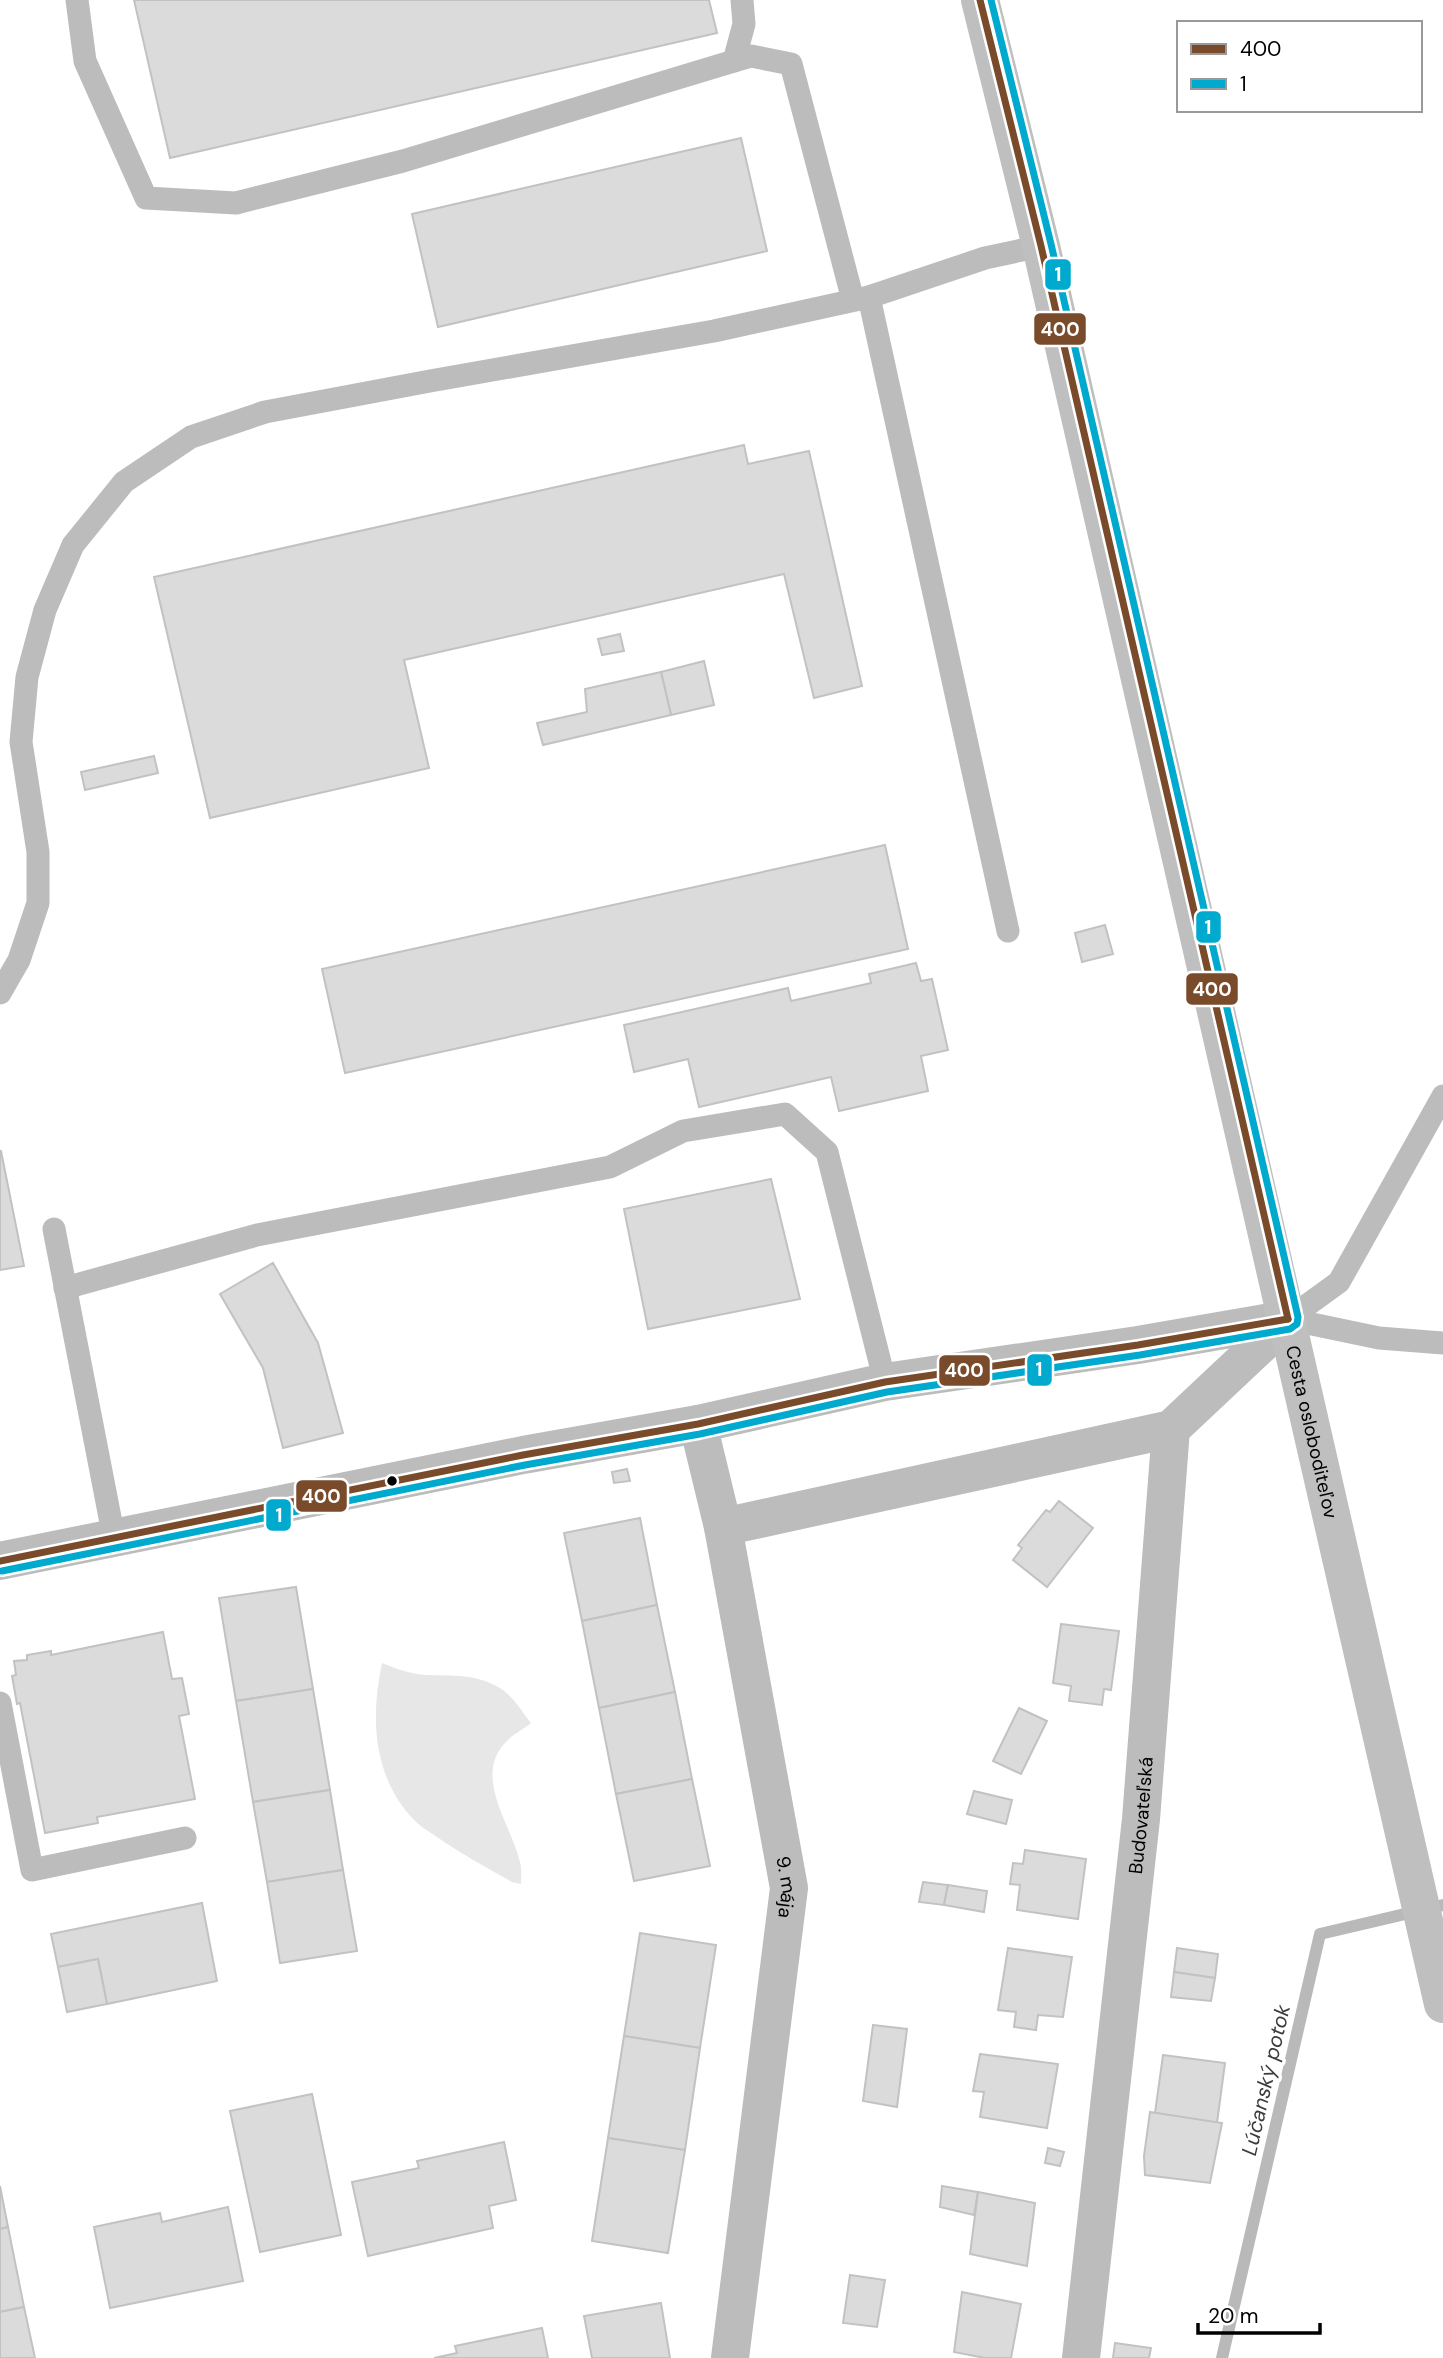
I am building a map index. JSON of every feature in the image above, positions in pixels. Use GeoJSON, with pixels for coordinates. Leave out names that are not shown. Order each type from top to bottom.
{"type":"FeatureCollection","features":[{"type":"Feature","properties":{"kind":"main road","name":"Cesta osloboditeľov"},"geometry":{"type":"LineString","coordinates":[[980,0],[1041,246],[1443,2004]]}},
{"type":"Feature","properties":{"kind":"street"},"geometry":{"type":"LineString","coordinates":[[0,1561],[523,1455],[698,1423],[885,1382],[1288,1320]]}},
{"type":"Feature","properties":{"kind":"street"},"geometry":{"type":"LineString","coordinates":[[723,1527],[1171,1429],[1288,1320]]}},
{"type":"Feature","properties":{"kind":"street","name":"9. mája"},"geometry":{"type":"LineString","coordinates":[[698,1423],[723,1527],[789,1888],[730,2358]]}},
{"type":"Feature","properties":{"kind":"street","name":"Budovateľská"},"geometry":{"type":"LineString","coordinates":[[1081,2358],[1141,1819],[1171,1429]]}},
{"type":"Feature","properties":{"kind":"lane"},"geometry":{"type":"LineString","coordinates":[[77,0],[85,61],[146,198],[236,203],[403,160],[751,56],[791,64],[861,299],[1008,931]]}},
{"type":"Feature","properties":{"kind":"lane"},"geometry":{"type":"LineString","coordinates":[[734,61],[744,24],[742,0]]}},
{"type":"Feature","properties":{"kind":"lane"},"geometry":{"type":"LineString","coordinates":[[0,993],[19,960],[38,903],[38,852],[21,742],[27,677],[45,610],[73,545],[124,482],[191,437],[265,412],[714,331],[861,299],[985,258],[1041,246]]}},
{"type":"Feature","properties":{"kind":"lane"},"geometry":{"type":"LineString","coordinates":[[1288,1320],[1339,1282],[1443,1096]]}},
{"type":"Feature","properties":{"kind":"lane"},"geometry":{"type":"LineString","coordinates":[[65,1288],[257,1235],[610,1167],[683,1131],[785,1114],[827,1152],[885,1382]]}},
{"type":"Feature","properties":{"kind":"lane"},"geometry":{"type":"LineString","coordinates":[[54,1229],[114,1538]]}},
{"type":"Feature","properties":{"kind":"lane"},"geometry":{"type":"LineString","coordinates":[[1288,1320],[1379,1338],[1443,1343]]}},
{"type":"Feature","properties":{"kind":"lane"},"geometry":{"type":"LineString","coordinates":[[0,1703],[32,1870],[186,1838]]}},
{"type":"Feature","properties":{"kind":"shaded area"},"geometry":{"type":"Polygon","coordinates":[[[382,1663],[417,1674],[468,1677],[485,1681],[507,1693],[531,1723],[509,1739],[498,1753],[493,1768],[496,1799],[520,1862],[521,1884],[512,1882],[446,1843],[417,1823],[401,1804],[390,1786],[378,1747],[376,1705],[382,1663]]]}},
{"type":"Feature","properties":{"kind":"building"},"geometry":{"type":"Polygon","coordinates":[[[134,0],[709,0],[717,33],[170,158],[134,0]]]}},
{"type":"Feature","properties":{"kind":"building"},"geometry":{"type":"Polygon","coordinates":[[[741,138],[767,251],[438,327],[412,214],[741,138]]]}},
{"type":"Feature","properties":{"kind":"building"},"geometry":{"type":"Polygon","coordinates":[[[744,445],[748,464],[809,451],[862,686],[814,698],[784,574],[404,660],[429,768],[210,818],[154,577],[744,445]]]}},
{"type":"Feature","properties":{"kind":"building"},"geometry":{"type":"Polygon","coordinates":[[[620,634],[624,651],[602,655],[598,639],[620,634]]]}},
{"type":"Feature","properties":{"kind":"building"},"geometry":{"type":"Polygon","coordinates":[[[704,661],[714,705],[671,715],[661,672],[704,661]]]}},
{"type":"Feature","properties":{"kind":"building"},"geometry":{"type":"Polygon","coordinates":[[[661,672],[671,715],[543,745],[537,723],[587,712],[585,689],[661,672]]]}},
{"type":"Feature","properties":{"kind":"building"},"geometry":{"type":"Polygon","coordinates":[[[154,756],[158,773],[85,790],[81,772],[154,756]]]}},
{"type":"Feature","properties":{"kind":"building"},"geometry":{"type":"Polygon","coordinates":[[[885,845],[908,949],[345,1073],[322,969],[885,845]]]}},
{"type":"Feature","properties":{"kind":"building"},"geometry":{"type":"Polygon","coordinates":[[[1105,925],[1113,954],[1082,962],[1075,933],[1105,925]]]}},
{"type":"Feature","properties":{"kind":"building"},"geometry":{"type":"Polygon","coordinates":[[[916,963],[921,981],[932,979],[948,1050],[921,1056],[928,1091],[839,1111],[831,1077],[699,1107],[688,1059],[634,1072],[624,1025],[788,988],[791,1001],[871,983],[869,974],[916,963]]]}},
{"type":"Feature","properties":{"kind":"building"},"geometry":{"type":"Polygon","coordinates":[[[0,1151],[24,1266],[0,1270],[0,1151]]]}},
{"type":"Feature","properties":{"kind":"building"},"geometry":{"type":"Polygon","coordinates":[[[771,1179],[800,1299],[648,1329],[624,1209],[771,1179]]]}},
{"type":"Feature","properties":{"kind":"building"},"geometry":{"type":"Polygon","coordinates":[[[273,1263],[318,1343],[343,1433],[283,1448],[263,1368],[220,1294],[273,1263]]]}},
{"type":"Feature","properties":{"kind":"building"},"geometry":{"type":"Polygon","coordinates":[[[627,1469],[630,1481],[614,1483],[612,1472],[627,1469]]]}},
{"type":"Feature","properties":{"kind":"building"},"geometry":{"type":"Polygon","coordinates":[[[1059,1501],[1093,1528],[1047,1587],[1013,1560],[1022,1548],[1018,1545],[1046,1510],[1050,1512],[1059,1501]]]}},
{"type":"Feature","properties":{"kind":"building"},"geometry":{"type":"Polygon","coordinates":[[[640,1518],[657,1605],[582,1621],[564,1533],[640,1518]]]}},
{"type":"Feature","properties":{"kind":"building"},"geometry":{"type":"Polygon","coordinates":[[[296,1587],[313,1689],[236,1701],[219,1598],[296,1587]]]}},
{"type":"Feature","properties":{"kind":"building"},"geometry":{"type":"Polygon","coordinates":[[[657,1605],[675,1692],[599,1708],[582,1621],[657,1605]]]}},
{"type":"Feature","properties":{"kind":"building"},"geometry":{"type":"Polygon","coordinates":[[[1061,1624],[1119,1631],[1111,1690],[1104,1689],[1102,1705],[1069,1701],[1071,1686],[1053,1683],[1061,1624]]]}},
{"type":"Feature","properties":{"kind":"building"},"geometry":{"type":"Polygon","coordinates":[[[163,1632],[172,1679],[182,1678],[189,1714],[179,1716],[195,1799],[97,1817],[98,1823],[45,1833],[20,1703],[17,1704],[12,1676],[16,1675],[14,1661],[27,1660],[27,1655],[51,1651],[51,1655],[163,1632]]]}},
{"type":"Feature","properties":{"kind":"building"},"geometry":{"type":"Polygon","coordinates":[[[313,1689],[330,1790],[253,1802],[236,1701],[313,1689]]]}},
{"type":"Feature","properties":{"kind":"building"},"geometry":{"type":"Polygon","coordinates":[[[675,1692],[692,1779],[616,1794],[599,1708],[675,1692]]]}},
{"type":"Feature","properties":{"kind":"building"},"geometry":{"type":"Polygon","coordinates":[[[1019,1708],[1047,1721],[1021,1774],[993,1761],[1019,1708]]]}},
{"type":"Feature","properties":{"kind":"building"},"geometry":{"type":"Polygon","coordinates":[[[692,1779],[710,1866],[634,1881],[616,1794],[692,1779]]]}},
{"type":"Feature","properties":{"kind":"building"},"geometry":{"type":"Polygon","coordinates":[[[330,1790],[343,1870],[267,1882],[253,1802],[330,1790]]]}},
{"type":"Feature","properties":{"kind":"building"},"geometry":{"type":"Polygon","coordinates":[[[974,1791],[1012,1800],[1006,1824],[967,1814],[974,1791]]]}},
{"type":"Feature","properties":{"kind":"building"},"geometry":{"type":"Polygon","coordinates":[[[1025,1850],[1086,1859],[1078,1919],[1017,1910],[1020,1885],[1010,1884],[1013,1863],[1023,1864],[1025,1850]]]}},
{"type":"Feature","properties":{"kind":"building"},"geometry":{"type":"Polygon","coordinates":[[[343,1870],[357,1951],[280,1963],[267,1882],[343,1870]]]}},
{"type":"Feature","properties":{"kind":"building"},"geometry":{"type":"Polygon","coordinates":[[[923,1882],[948,1885],[944,1905],[919,1902],[923,1882]]]}},
{"type":"Feature","properties":{"kind":"building"},"geometry":{"type":"Polygon","coordinates":[[[948,1885],[987,1891],[984,1912],[944,1905],[948,1885]]]}},
{"type":"Feature","properties":{"kind":"building"},"geometry":{"type":"Polygon","coordinates":[[[202,1903],[217,1981],[107,2004],[98,1959],[58,1967],[51,1934],[202,1903]]]}},
{"type":"Feature","properties":{"kind":"building"},"geometry":{"type":"Polygon","coordinates":[[[640,1933],[716,1945],[700,2048],[624,2036],[640,1933]]]}},
{"type":"Feature","properties":{"kind":"building"},"geometry":{"type":"Polygon","coordinates":[[[1008,1948],[1072,1957],[1063,2017],[1038,2015],[1036,2030],[1014,2027],[1016,2012],[998,2010],[1008,1948]]]}},
{"type":"Feature","properties":{"kind":"building"},"geometry":{"type":"Polygon","coordinates":[[[1177,1948],[1218,1954],[1215,1978],[1174,1972],[1177,1948]]]}},
{"type":"Feature","properties":{"kind":"building"},"geometry":{"type":"Polygon","coordinates":[[[98,1959],[107,2004],[67,2012],[58,1967],[98,1959]]]}},
{"type":"Feature","properties":{"kind":"building"},"geometry":{"type":"Polygon","coordinates":[[[1174,1972],[1215,1978],[1211,2001],[1171,1997],[1174,1972]]]}},
{"type":"Feature","properties":{"kind":"building"},"geometry":{"type":"Polygon","coordinates":[[[873,2025],[907,2029],[897,2107],[863,2101],[873,2025]]]}},
{"type":"Feature","properties":{"kind":"building"},"geometry":{"type":"Polygon","coordinates":[[[624,2036],[700,2048],[685,2150],[608,2138],[624,2036]]]}},
{"type":"Feature","properties":{"kind":"building"},"geometry":{"type":"Polygon","coordinates":[[[980,2054],[1058,2064],[1047,2128],[980,2117],[984,2092],[973,2091],[980,2054]]]}},
{"type":"Feature","properties":{"kind":"building"},"geometry":{"type":"Polygon","coordinates":[[[1163,2055],[1225,2063],[1217,2123],[1155,2113],[1163,2055]]]}},
{"type":"Feature","properties":{"kind":"building"},"geometry":{"type":"Polygon","coordinates":[[[312,2094],[341,2235],[260,2252],[230,2111],[312,2094]]]}},
{"type":"Feature","properties":{"kind":"building"},"geometry":{"type":"Polygon","coordinates":[[[1150,2112],[1222,2123],[1210,2183],[1145,2175],[1144,2156],[1150,2112]]]}},
{"type":"Feature","properties":{"kind":"building"},"geometry":{"type":"Polygon","coordinates":[[[608,2138],[685,2150],[668,2253],[592,2241],[608,2138]]]}},
{"type":"Feature","properties":{"kind":"building"},"geometry":{"type":"Polygon","coordinates":[[[504,2142],[516,2200],[489,2206],[493,2228],[368,2256],[352,2182],[419,2168],[417,2161],[504,2142]]]}},
{"type":"Feature","properties":{"kind":"building"},"geometry":{"type":"Polygon","coordinates":[[[1048,2148],[1064,2152],[1060,2166],[1045,2163],[1048,2148]]]}},
{"type":"Feature","properties":{"kind":"building"},"geometry":{"type":"Polygon","coordinates":[[[0,2186],[8,2227],[0,2229],[0,2186]]]}},
{"type":"Feature","properties":{"kind":"building"},"geometry":{"type":"Polygon","coordinates":[[[942,2186],[978,2192],[974,2215],[940,2207],[942,2186]]]}},
{"type":"Feature","properties":{"kind":"building"},"geometry":{"type":"Polygon","coordinates":[[[978,2192],[1035,2203],[1027,2266],[970,2254],[978,2192]]]}},
{"type":"Feature","properties":{"kind":"building"},"geometry":{"type":"Polygon","coordinates":[[[228,2207],[243,2281],[110,2308],[94,2227],[160,2213],[162,2222],[228,2207]]]}},
{"type":"Feature","properties":{"kind":"building"},"geometry":{"type":"Polygon","coordinates":[[[8,2227],[24,2307],[0,2312],[0,2229],[8,2227]]]}},
{"type":"Feature","properties":{"kind":"building"},"geometry":{"type":"Polygon","coordinates":[[[850,2275],[885,2280],[877,2327],[843,2323],[850,2275]]]}},
{"type":"Feature","properties":{"kind":"building"},"geometry":{"type":"Polygon","coordinates":[[[962,2292],[1021,2304],[1011,2358],[985,2358],[954,2352],[962,2292]]]}},
{"type":"Feature","properties":{"kind":"building"},"geometry":{"type":"Polygon","coordinates":[[[661,2303],[670,2358],[592,2358],[584,2316],[661,2303]]]}},
{"type":"Feature","properties":{"kind":"building"},"geometry":{"type":"Polygon","coordinates":[[[24,2307],[35,2358],[0,2358],[0,2312],[24,2307]]]}},
{"type":"Feature","properties":{"kind":"building"},"geometry":{"type":"Polygon","coordinates":[[[542,2328],[548,2358],[434,2358],[457,2353],[455,2346],[542,2328]]]}},
{"type":"Feature","properties":{"kind":"building"},"geometry":{"type":"Polygon","coordinates":[[[1115,2343],[1151,2348],[1149,2358],[1113,2358],[1115,2343]]]}},
{"type":"Feature","properties":{"kind":"waterway","name":"Lúčanský potok"},"geometry":{"type":"LineString","coordinates":[[1222,2358],[1320,1934],[1443,1905]]}},
{"type":"Feature","properties":{"kind":"transit line","name":"400"},"geometry":{"type":"LineString","coordinates":[[980,0],[1041,246],[1288,1319]]}},
{"type":"Feature","properties":{"kind":"transit line","name":"1"},"geometry":{"type":"LineString","coordinates":[[2,1571],[525,1465],[700,1434],[887,1392],[1140,1355],[1290,1329],[1297,1324],[1298,1317],[1051,244],[991,0]]}},
{"type":"Feature","properties":{"kind":"transit line","name":"400"},"geometry":{"type":"LineString","coordinates":[[0,1561],[523,1455],[698,1424],[885,1382],[1138,1345],[1288,1319]]}}]}
